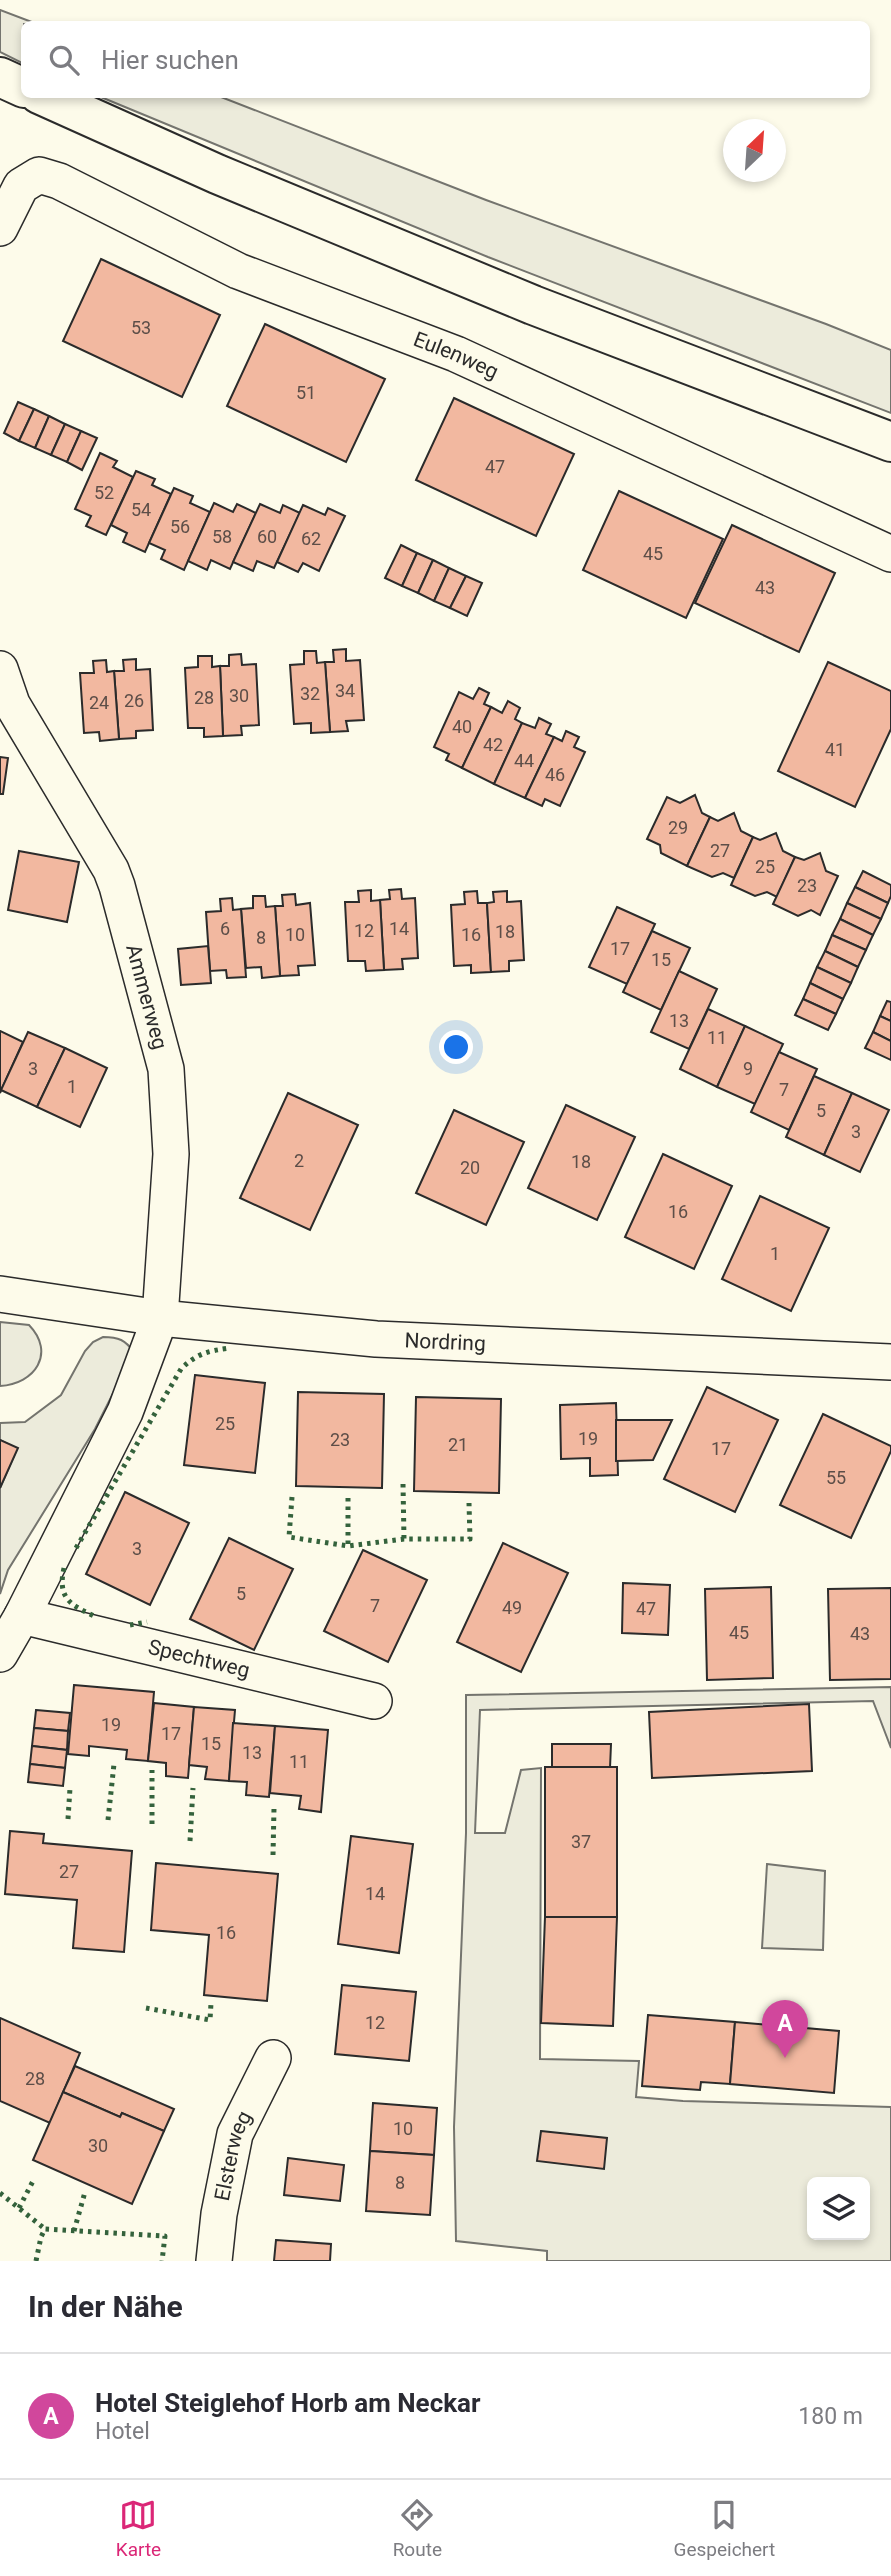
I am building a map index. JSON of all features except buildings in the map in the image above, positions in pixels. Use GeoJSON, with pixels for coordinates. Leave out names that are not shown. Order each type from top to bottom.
{"type":"FeatureCollection","features":[{"type":"Feature","properties":{"kind":"main road"},"geometry":{"type":"LineString","coordinates":[[0,77],[21,87]]}},
{"type":"Feature","properties":{"kind":"main road"},"geometry":{"type":"LineString","coordinates":[[48,98],[216,174],[533,305],[891,442]]}},
{"type":"Feature","properties":{"kind":"street","name":"Eulenweg"},"geometry":{"type":"LineString","coordinates":[[0,228],[21,186],[39,175],[58,181],[238,271],[456,354],[891,554]]}},
{"type":"Feature","properties":{"kind":"street","name":"Ammerweg"},"geometry":{"type":"LineString","coordinates":[[0,668],[6,706],[111,870],[166,1069],[171,1154],[160,1318]]}},
{"type":"Feature","properties":{"kind":"street","name":"Nordring"},"geometry":{"type":"LineString","coordinates":[[0,1294],[160,1318],[376,1339],[891,1362]]}},
{"type":"Feature","properties":{"kind":"street"},"geometry":{"type":"LineString","coordinates":[[0,1654],[22,1616],[125,1412],[160,1318]]}},
{"type":"Feature","properties":{"kind":"street","name":"Spechtweg"},"geometry":{"type":"LineString","coordinates":[[22,1616],[374,1701]]}},
{"type":"Feature","properties":{"kind":"street","name":"Elsterweg"},"geometry":{"type":"LineString","coordinates":[[215,2261],[219,2214],[235,2134],[272,2058]]}},
{"type":"Feature","properties":{"kind":"shaded area"},"geometry":{"type":"Polygon","coordinates":[[[0,10],[29,21],[21,21],[21,62],[0,52],[0,10]]]}},
{"type":"Feature","properties":{"kind":"shaded area"},"geometry":{"type":"Polygon","coordinates":[[[103,98],[224,98],[486,200],[826,324],[891,350],[891,413],[488,257],[103,98]]]}},
{"type":"Feature","properties":{"kind":"shaded area"},"geometry":{"type":"Polygon","coordinates":[[[0,1322],[29,1325],[41,1346],[41,1356],[32,1373],[23,1380],[0,1386],[0,1322]]]}},
{"type":"Feature","properties":{"kind":"shaded area"},"geometry":{"type":"Polygon","coordinates":[[[103,1337],[121,1340],[134,1352],[95,1429],[8,1570],[0,1594],[0,1488],[17,1449],[0,1440],[0,1423],[25,1422],[61,1395],[85,1351],[93,1342],[103,1337]]]}},
{"type":"Feature","properties":{"kind":"shaded area"},"geometry":{"type":"Polygon","coordinates":[[[891,1687],[891,1748],[873,1701],[480,1710],[475,1833],[505,1833],[521,1770],[541,1768],[540,2059],[639,2061],[636,2097],[683,2101],[891,2107],[891,2261],[547,2261],[547,2251],[456,2241],[454,2127],[466,1833],[466,1695],[891,1687]]]}},
{"type":"Feature","properties":{"kind":"shaded area"},"geometry":{"type":"Polygon","coordinates":[[[767,1864],[825,1871],[823,1950],[762,1948],[767,1864]]]}},
{"type":"Feature","properties":{"kind":"hedge"},"geometry":{"type":"LineString","coordinates":[[76,1548],[181,1369],[192,1359],[230,1348]]}},
{"type":"Feature","properties":{"kind":"hedge"},"geometry":{"type":"LineString","coordinates":[[403,1484],[404,1539]]}},
{"type":"Feature","properties":{"kind":"hedge"},"geometry":{"type":"LineString","coordinates":[[292,1497],[289,1537],[348,1546],[404,1539],[470,1539],[469,1503]]}},
{"type":"Feature","properties":{"kind":"hedge"},"geometry":{"type":"LineString","coordinates":[[348,1498],[348,1546]]}},
{"type":"Feature","properties":{"kind":"hedge"},"geometry":{"type":"LineString","coordinates":[[64,1568],[64,1594],[79,1609],[96,1617]]}},
{"type":"Feature","properties":{"kind":"hedge"},"geometry":{"type":"LineString","coordinates":[[130,1625],[147,1622]]}},
{"type":"Feature","properties":{"kind":"hedge"},"geometry":{"type":"LineString","coordinates":[[108,1820],[114,1764]]}},
{"type":"Feature","properties":{"kind":"hedge"},"geometry":{"type":"LineString","coordinates":[[152,1770],[152,1824]]}},
{"type":"Feature","properties":{"kind":"hedge"},"geometry":{"type":"LineString","coordinates":[[68,1819],[70,1788]]}},
{"type":"Feature","properties":{"kind":"hedge"},"geometry":{"type":"LineString","coordinates":[[190,1841],[193,1788]]}},
{"type":"Feature","properties":{"kind":"hedge"},"geometry":{"type":"LineString","coordinates":[[273,1855],[274,1808]]}},
{"type":"Feature","properties":{"kind":"hedge"},"geometry":{"type":"LineString","coordinates":[[146,2008],[210,2020],[211,2003]]}},
{"type":"Feature","properties":{"kind":"hedge"},"geometry":{"type":"LineString","coordinates":[[19,2208],[33,2181]]}},
{"type":"Feature","properties":{"kind":"hedge"},"geometry":{"type":"LineString","coordinates":[[74,2231],[85,2192]]}},
{"type":"Feature","properties":{"kind":"hedge"},"geometry":{"type":"LineString","coordinates":[[0,2193],[45,2229]]}},
{"type":"Feature","properties":{"kind":"hedge"},"geometry":{"type":"LineString","coordinates":[[36,2261],[45,2229],[165,2236],[162,2261]]}},
{"type":"Feature","properties":{"kind":"place","name":"Hotel Steiglehof Horb am Neckar"},"geometry":{"type":"Point","coordinates":[785,2058]}}]}
